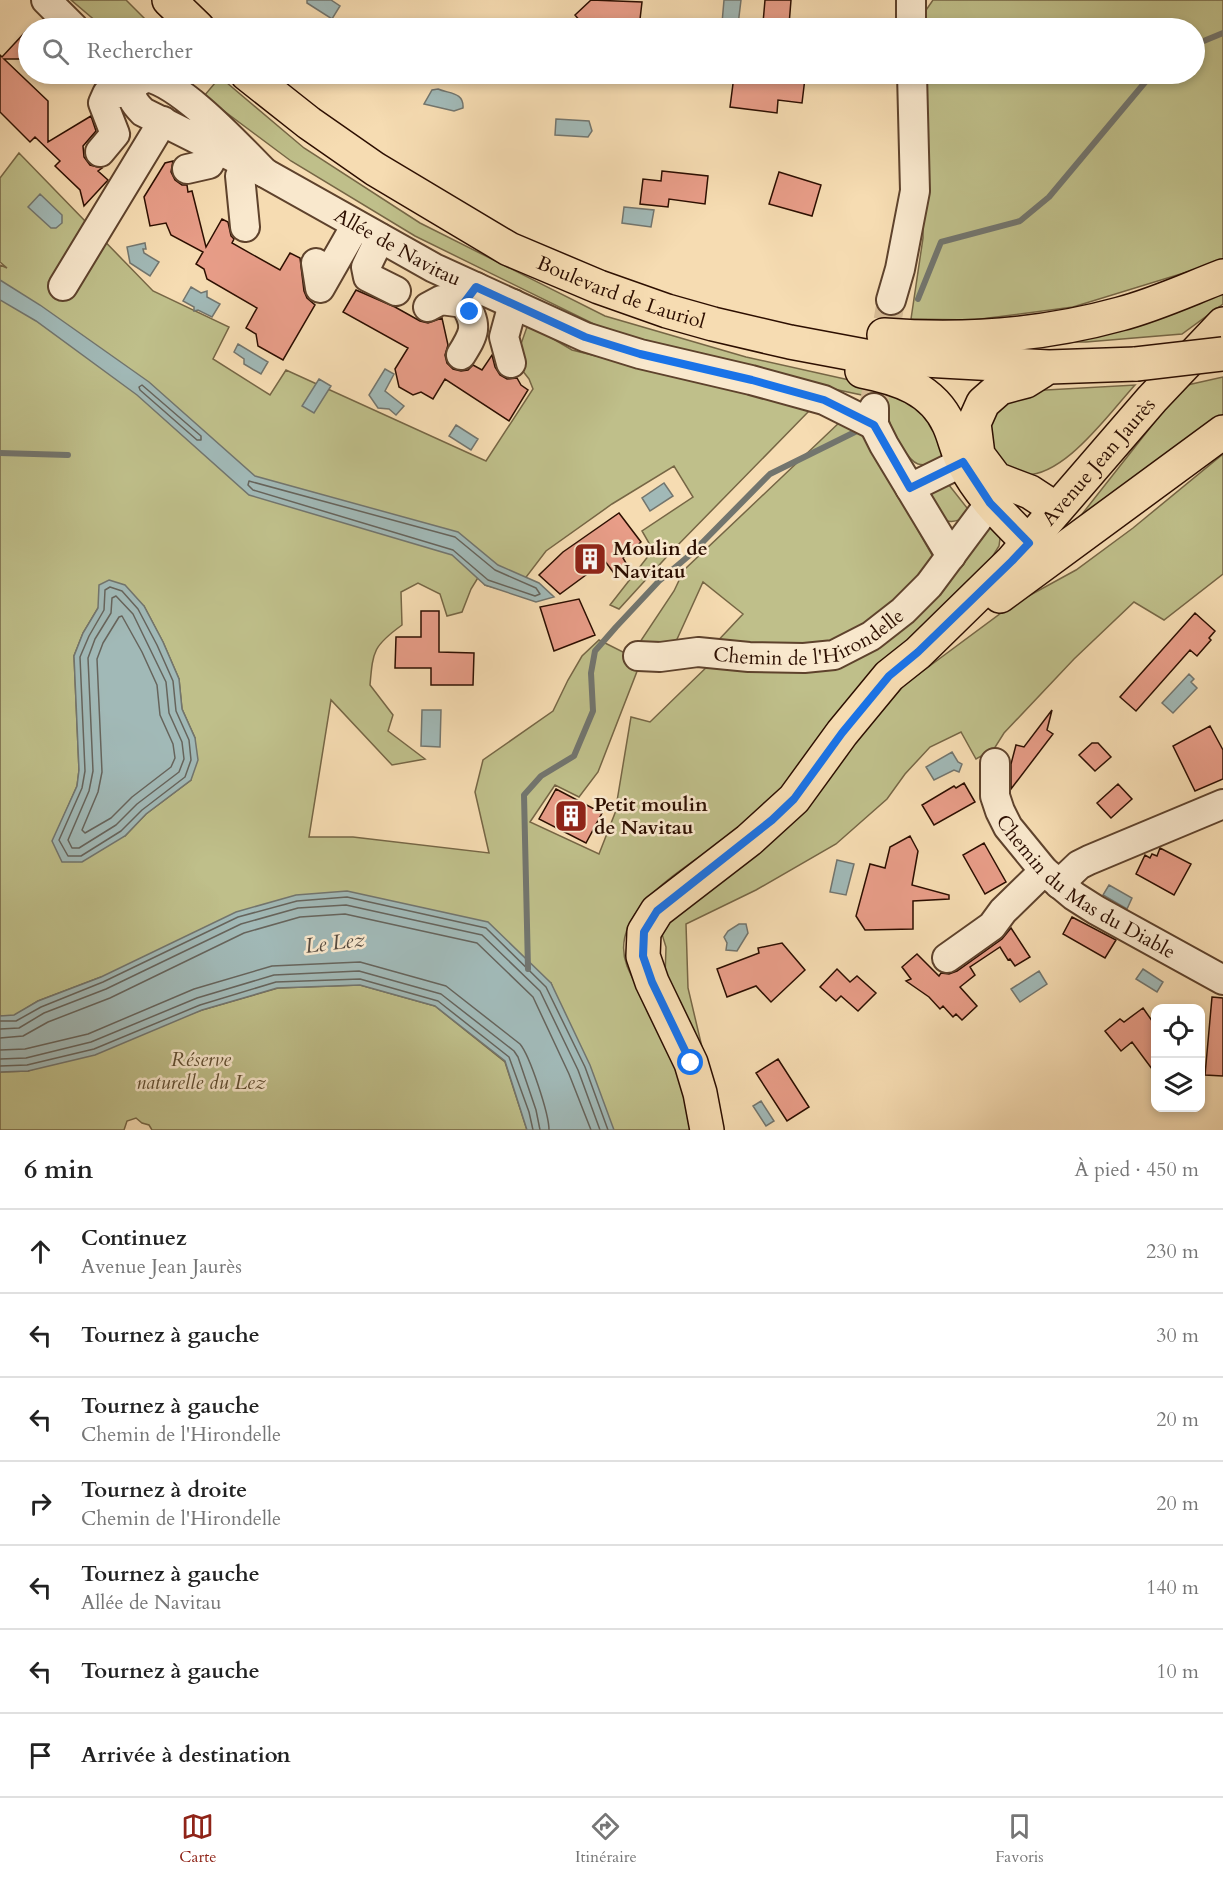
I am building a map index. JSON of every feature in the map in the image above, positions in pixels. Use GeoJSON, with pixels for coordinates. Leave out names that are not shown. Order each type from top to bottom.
{"type":"FeatureCollection","features":[{"type":"Feature","properties":{"kind":"main road"},"geometry":{"type":"LineString","coordinates":[[169,0],[188,18]]}},
{"type":"Feature","properties":{"kind":"main road","name":"Boulevard de Lauriol"},"geometry":{"type":"LineString","coordinates":[[260,84],[375,170],[509,249],[599,287],[713,324],[870,357],[1049,367],[1136,364],[1223,354]]}},
{"type":"Feature","properties":{"kind":"main road"},"geometry":{"type":"LineString","coordinates":[[509,249],[752,317],[803,327],[914,337],[960,337],[1053,329],[1121,314],[1223,276]]}},
{"type":"Feature","properties":{"kind":"main road"},"geometry":{"type":"LineString","coordinates":[[713,324],[736,347],[869,373],[908,384],[923,392],[937,406],[1029,543]]}},
{"type":"Feature","properties":{"kind":"main road","name":"Avenue Jean Jaurès"},"geometry":{"type":"LineString","coordinates":[[707,1130],[691,1063],[652,982],[643,956],[644,932],[657,911],[749,840],[794,799],[889,676],[918,652],[1012,561],[1152,399],[1223,324]]}},
{"type":"Feature","properties":{"kind":"main road"},"geometry":{"type":"LineString","coordinates":[[982,475],[974,423],[983,403],[1000,388],[1026,381],[1049,367]]}},
{"type":"Feature","properties":{"kind":"main road"},"geometry":{"type":"LineString","coordinates":[[918,652],[997,598],[1223,432]]}},
{"type":"Feature","properties":{"kind":"main road"},"geometry":{"type":"LineString","coordinates":[[982,475],[1030,492],[1056,509]]}},
{"type":"Feature","properties":{"kind":"street"},"geometry":{"type":"LineString","coordinates":[[46,0],[64,18]]}},
{"type":"Feature","properties":{"kind":"street"},"geometry":{"type":"LineString","coordinates":[[911,0],[911,18]]}},
{"type":"Feature","properties":{"kind":"street"},"geometry":{"type":"LineString","coordinates":[[100,152],[115,134],[103,103],[107,94],[129,84]]}},
{"type":"Feature","properties":{"kind":"street","name":"Allée de Navitau"},"geometry":{"type":"LineString","coordinates":[[133,84],[133,102],[143,112],[255,169],[368,231],[434,268],[470,295],[513,304],[585,337],[640,354],[752,380],[874,414],[910,488]]}},
{"type":"Feature","properties":{"kind":"street","name":"Allée de Navitau"},"geometry":{"type":"LineString","coordinates":[[163,84],[182,96],[224,132],[255,169]]}},
{"type":"Feature","properties":{"kind":"street"},"geometry":{"type":"LineString","coordinates":[[891,300],[900,268],[915,191],[912,84]]}},
{"type":"Feature","properties":{"kind":"street"},"geometry":{"type":"LineString","coordinates":[[63,286],[163,121]]}},
{"type":"Feature","properties":{"kind":"street"},"geometry":{"type":"LineString","coordinates":[[187,170],[209,164],[217,149]]}},
{"type":"Feature","properties":{"kind":"street"},"geometry":{"type":"LineString","coordinates":[[245,227],[240,176],[255,169]]}},
{"type":"Feature","properties":{"kind":"street"},"geometry":{"type":"LineString","coordinates":[[316,263],[320,288],[368,231]]}},
{"type":"Feature","properties":{"kind":"street"},"geometry":{"type":"LineString","coordinates":[[368,231],[366,267],[368,277],[396,291]]}},
{"type":"Feature","properties":{"kind":"street"},"geometry":{"type":"LineString","coordinates":[[428,308],[441,300],[470,295],[475,323],[472,338],[461,355]]}},
{"type":"Feature","properties":{"kind":"street"},"geometry":{"type":"LineString","coordinates":[[511,363],[504,337],[513,304]]}},
{"type":"Feature","properties":{"kind":"street"},"geometry":{"type":"LineString","coordinates":[[951,556],[910,488],[982,475]]}},
{"type":"Feature","properties":{"kind":"street","name":"Chemin de l'Hirondelle"},"geometry":{"type":"LineString","coordinates":[[638,656],[660,657],[698,651],[749,657],[804,658],[834,655],[871,636],[903,611],[951,556],[982,475]]}},
{"type":"Feature","properties":{"kind":"street","name":"Chemin du Mas du Diable"},"geometry":{"type":"LineString","coordinates":[[995,763],[995,796],[1000,811],[1008,827],[1051,878],[1096,910],[1223,980]]}},
{"type":"Feature","properties":{"kind":"street"},"geometry":{"type":"LineString","coordinates":[[947,958],[992,926],[1002,911],[1051,878],[1223,804]]}},
{"type":"Feature","properties":{"kind":"green space"},"geometry":{"type":"Polygon","coordinates":[[[71,0],[126,0],[144,18],[92,18],[71,0]]]}},
{"type":"Feature","properties":{"kind":"green space"},"geometry":{"type":"Polygon","coordinates":[[[933,0],[1223,0],[1223,261],[1073,307],[973,320],[911,319],[923,238],[923,84],[1205,84],[1205,18],[924,18],[924,13],[933,0]]]}},
{"type":"Feature","properties":{"kind":"green space"},"geometry":{"type":"Polygon","coordinates":[[[214,84],[228,84],[304,148],[420,223],[605,316],[746,357],[894,390],[917,407],[934,429],[942,451],[942,460],[921,465],[910,458],[890,424],[885,400],[744,370],[604,329],[415,236],[291,161],[204,96],[214,84]]]}},
{"type":"Feature","properties":{"kind":"green space"},"geometry":{"type":"Polygon","coordinates":[[[19,153],[153,291],[229,327],[213,359],[270,395],[286,370],[486,461],[533,389],[529,379],[515,361],[528,324],[572,350],[811,409],[672,551],[619,609],[610,605],[653,550],[642,531],[693,497],[674,466],[612,504],[546,551],[514,593],[485,585],[479,576],[462,612],[447,616],[440,594],[418,583],[401,592],[402,625],[385,638],[376,650],[370,685],[393,715],[388,731],[425,759],[392,765],[331,700],[309,837],[353,837],[489,853],[475,792],[483,760],[553,711],[582,656],[599,640],[641,661],[598,772],[579,797],[555,785],[530,822],[599,854],[615,813],[631,717],[650,722],[714,660],[743,664],[899,626],[963,565],[979,535],[991,523],[1001,531],[999,546],[986,567],[782,788],[740,827],[653,893],[638,909],[628,927],[624,946],[627,966],[672,1053],[695,1130],[602,1130],[551,983],[101,977],[38,1001],[14,1016],[0,1016],[0,265],[7,268],[0,262],[0,178],[19,153]],[[144,606],[98,608],[83,633],[74,656],[79,770],[77,786],[53,841],[125,836],[146,814],[191,780],[195,738],[182,709],[179,679],[144,606]]]}},
{"type":"Feature","properties":{"kind":"green space"},"geometry":{"type":"Polygon","coordinates":[[[1223,286],[1223,304],[1182,334],[1086,342],[1041,342],[1223,286]]]}},
{"type":"Feature","properties":{"kind":"green space"},"geometry":{"type":"Polygon","coordinates":[[[1223,377],[1223,420],[1079,518],[1183,386],[1223,377]]]}},
{"type":"Feature","properties":{"kind":"green space"},"geometry":{"type":"Polygon","coordinates":[[[1135,385],[1083,443],[1050,468],[1034,474],[1014,473],[1005,466],[990,446],[986,422],[993,406],[1028,391],[1135,385]]]}},
{"type":"Feature","properties":{"kind":"green space"},"geometry":{"type":"Polygon","coordinates":[[[842,420],[855,422],[935,560],[887,615],[822,648],[712,647],[743,614],[703,582],[673,648],[636,648],[674,591],[684,570],[842,420]]]}},
{"type":"Feature","properties":{"kind":"green space"},"geometry":{"type":"Polygon","coordinates":[[[1223,454],[1223,574],[1164,620],[1134,602],[1074,659],[1004,733],[994,749],[976,759],[961,732],[930,747],[905,774],[887,799],[836,844],[756,890],[686,924],[688,988],[710,1081],[665,977],[666,947],[661,931],[676,913],[841,759],[904,685],[1012,605],[1076,570],[1133,528],[1223,454]]]}},
{"type":"Feature","properties":{"kind":"green space"},"geometry":{"type":"Polygon","coordinates":[[[945,480],[971,513],[956,521],[951,522],[941,517],[929,499],[932,489],[945,480]]]}},
{"type":"Feature","properties":{"kind":"green space","name":"Réserve naturelle du Lez"},"geometry":{"type":"Polygon","coordinates":[[[360,985],[435,1006],[505,1062],[527,1130],[152,1130],[149,1125],[136,1118],[127,1121],[124,1130],[0,1130],[0,1072],[28,1071],[202,1010],[278,988],[360,985]]]}},
{"type":"Feature","properties":{"kind":"water"},"geometry":{"type":"Polygon","coordinates":[[[307,0],[331,0],[340,6],[330,18],[307,3],[307,0]]]}},
{"type":"Feature","properties":{"kind":"water"},"geometry":{"type":"Polygon","coordinates":[[[724,0],[741,0],[739,18],[722,18],[724,0]]]}},
{"type":"Feature","properties":{"kind":"water"},"geometry":{"type":"Polygon","coordinates":[[[438,89],[459,96],[463,108],[454,111],[424,104],[432,90],[438,89]]]}},
{"type":"Feature","properties":{"kind":"water"},"geometry":{"type":"Polygon","coordinates":[[[556,119],[589,121],[592,131],[588,137],[555,135],[556,119]]]}},
{"type":"Feature","properties":{"kind":"water"},"geometry":{"type":"Polygon","coordinates":[[[40,194],[62,215],[62,223],[56,228],[51,228],[28,207],[40,194]]]}},
{"type":"Feature","properties":{"kind":"water"},"geometry":{"type":"Polygon","coordinates":[[[624,207],[654,210],[651,227],[622,223],[624,207]]]}},
{"type":"Feature","properties":{"kind":"water"},"geometry":{"type":"Polygon","coordinates":[[[145,243],[144,253],[159,262],[150,276],[130,263],[127,247],[145,243]]]}},
{"type":"Feature","properties":{"kind":"water"},"geometry":{"type":"Polygon","coordinates":[[[0,280],[40,305],[149,382],[255,476],[458,532],[498,565],[539,583],[554,597],[536,602],[485,585],[452,555],[249,495],[137,395],[36,321],[0,300],[0,280]]]}},
{"type":"Feature","properties":{"kind":"water"},"geometry":{"type":"Polygon","coordinates":[[[191,287],[201,293],[207,291],[207,297],[220,304],[212,317],[198,310],[194,311],[194,307],[183,301],[191,287]]]}},
{"type":"Feature","properties":{"kind":"water"},"geometry":{"type":"Polygon","coordinates":[[[238,344],[268,362],[261,374],[244,364],[244,359],[234,352],[238,344]]]}},
{"type":"Feature","properties":{"kind":"water"},"geometry":{"type":"Polygon","coordinates":[[[385,369],[394,374],[385,391],[404,406],[396,415],[389,409],[378,408],[369,395],[385,369]]]}},
{"type":"Feature","properties":{"kind":"water"},"geometry":{"type":"Polygon","coordinates":[[[319,379],[331,386],[314,413],[302,406],[319,379]]]}},
{"type":"Feature","properties":{"kind":"water"},"geometry":{"type":"Polygon","coordinates":[[[456,425],[478,439],[471,450],[449,436],[456,425]]]}},
{"type":"Feature","properties":{"kind":"water"},"geometry":{"type":"Polygon","coordinates":[[[664,483],[673,496],[650,511],[642,498],[664,483]]]}},
{"type":"Feature","properties":{"kind":"water"},"geometry":{"type":"Polygon","coordinates":[[[109,580],[125,585],[144,606],[163,642],[179,679],[182,709],[195,738],[198,760],[191,780],[146,814],[125,836],[82,862],[62,862],[52,841],[77,786],[79,770],[74,656],[83,633],[98,608],[99,585],[109,580]]]}},
{"type":"Feature","properties":{"kind":"water"},"geometry":{"type":"Polygon","coordinates":[[[1189,674],[1194,679],[1191,682],[1197,688],[1173,713],[1162,703],[1189,674]]]}},
{"type":"Feature","properties":{"kind":"water"},"geometry":{"type":"Polygon","coordinates":[[[422,710],[441,710],[440,747],[421,746],[422,710]]]}},
{"type":"Feature","properties":{"kind":"water"},"geometry":{"type":"Polygon","coordinates":[[[952,752],[962,764],[959,772],[954,770],[934,780],[926,767],[952,752]]]}},
{"type":"Feature","properties":{"kind":"water"},"geometry":{"type":"Polygon","coordinates":[[[837,860],[854,864],[846,895],[830,892],[837,860]]]}},
{"type":"Feature","properties":{"kind":"water"},"geometry":{"type":"Polygon","coordinates":[[[1109,885],[1132,898],[1127,909],[1103,895],[1109,885]]]}},
{"type":"Feature","properties":{"kind":"water","name":"Le Lez"},"geometry":{"type":"Polygon","coordinates":[[[347,891],[488,922],[551,983],[590,1065],[614,1130],[527,1130],[505,1061],[435,1006],[360,985],[277,988],[202,1010],[95,1055],[28,1071],[0,1072],[0,1016],[14,1015],[38,1001],[101,977],[236,912],[296,895],[347,891]]]}},
{"type":"Feature","properties":{"kind":"water"},"geometry":{"type":"Polygon","coordinates":[[[739,924],[746,924],[748,933],[737,951],[726,950],[727,943],[724,937],[728,931],[739,924]]]}},
{"type":"Feature","properties":{"kind":"water"},"geometry":{"type":"Polygon","coordinates":[[[1143,969],[1163,982],[1157,992],[1136,979],[1143,969]]]}},
{"type":"Feature","properties":{"kind":"water"},"geometry":{"type":"Polygon","coordinates":[[[1039,971],[1047,984],[1020,1002],[1011,989],[1039,971]]]}},
{"type":"Feature","properties":{"kind":"water"},"geometry":{"type":"Polygon","coordinates":[[[761,1101],[774,1121],[766,1126],[753,1106],[761,1101]]]}},
{"type":"Feature","properties":{"kind":"building"},"geometry":{"type":"Polygon","coordinates":[[[591,0],[642,2],[640,18],[578,18],[575,15],[591,0]]]}},
{"type":"Feature","properties":{"kind":"building"},"geometry":{"type":"Polygon","coordinates":[[[765,0],[791,0],[790,18],[763,18],[765,0]]]}},
{"type":"Feature","properties":{"kind":"building"},"geometry":{"type":"Polygon","coordinates":[[[18,40],[18,59],[4,59],[18,72],[18,84],[30,84],[48,101],[48,142],[91,116],[96,131],[83,146],[84,157],[90,165],[102,168],[98,171],[108,180],[84,206],[80,190],[55,166],[60,161],[35,137],[30,142],[0,112],[0,55],[2,57],[18,40]]]}},
{"type":"Feature","properties":{"kind":"building"},"geometry":{"type":"Polygon","coordinates":[[[733,84],[804,84],[802,103],[778,100],[777,113],[730,107],[733,84]]]}},
{"type":"Feature","properties":{"kind":"building"},"geometry":{"type":"Polygon","coordinates":[[[173,161],[171,172],[175,180],[182,185],[187,185],[188,192],[192,191],[206,247],[222,219],[228,222],[231,236],[234,239],[232,243],[280,270],[290,253],[300,258],[304,291],[307,298],[315,305],[283,360],[258,346],[256,334],[246,328],[257,308],[207,279],[204,269],[196,264],[203,252],[171,235],[166,223],[150,226],[144,197],[165,163],[173,161]]]}},
{"type":"Feature","properties":{"kind":"building"},"geometry":{"type":"Polygon","coordinates":[[[662,171],[708,176],[705,204],[669,199],[668,207],[640,204],[643,179],[661,181],[662,171]]]}},
{"type":"Feature","properties":{"kind":"building"},"geometry":{"type":"Polygon","coordinates":[[[779,172],[821,185],[812,216],[769,204],[779,172]]]}},
{"type":"Feature","properties":{"kind":"building"},"geometry":{"type":"Polygon","coordinates":[[[356,290],[420,321],[428,323],[442,318],[448,345],[445,355],[447,363],[453,369],[468,370],[473,365],[482,370],[492,355],[500,375],[507,379],[517,378],[528,390],[509,421],[445,379],[433,399],[421,392],[413,395],[399,387],[395,369],[408,348],[343,312],[356,290]]]}},
{"type":"Feature","properties":{"kind":"building","name":"Moulin de Navitau"},"geometry":{"type":"Polygon","coordinates":[[[619,513],[641,542],[623,558],[626,563],[613,572],[605,561],[560,594],[539,575],[563,552],[619,513]]]}},
{"type":"Feature","properties":{"kind":"building"},"geometry":{"type":"Polygon","coordinates":[[[579,599],[595,635],[554,651],[540,607],[579,599]]]}},
{"type":"Feature","properties":{"kind":"building"},"geometry":{"type":"Polygon","coordinates":[[[421,611],[439,611],[439,652],[474,653],[473,685],[431,685],[431,668],[395,668],[396,637],[421,637],[421,611]]]}},
{"type":"Feature","properties":{"kind":"building"},"geometry":{"type":"Polygon","coordinates":[[[1195,613],[1215,631],[1209,638],[1211,640],[1197,656],[1190,650],[1136,711],[1120,697],[1195,613]]]}},
{"type":"Feature","properties":{"kind":"building"},"geometry":{"type":"Polygon","coordinates":[[[1052,710],[1047,730],[1053,734],[1011,789],[1011,764],[1016,745],[1024,747],[1052,710]]]}},
{"type":"Feature","properties":{"kind":"building"},"geometry":{"type":"Polygon","coordinates":[[[1210,726],[1223,750],[1223,779],[1195,791],[1173,746],[1210,726]]]}},
{"type":"Feature","properties":{"kind":"building"},"geometry":{"type":"Polygon","coordinates":[[[1092,743],[1098,743],[1111,757],[1095,771],[1079,755],[1092,743]]]}},
{"type":"Feature","properties":{"kind":"building"},"geometry":{"type":"Polygon","coordinates":[[[964,783],[975,802],[934,825],[922,805],[954,786],[956,788],[964,783]]]}},
{"type":"Feature","properties":{"kind":"building"},"geometry":{"type":"Polygon","coordinates":[[[1118,784],[1132,799],[1111,818],[1097,803],[1118,784]]]}},
{"type":"Feature","properties":{"kind":"building","name":"Petit moulin de Navitau"},"geometry":{"type":"Polygon","coordinates":[[[556,789],[602,813],[586,843],[539,819],[556,789]]]}},
{"type":"Feature","properties":{"kind":"building"},"geometry":{"type":"Polygon","coordinates":[[[910,836],[918,851],[912,885],[949,895],[949,899],[913,901],[913,929],[865,930],[856,916],[870,864],[885,868],[890,847],[910,836]]]}},
{"type":"Feature","properties":{"kind":"building"},"geometry":{"type":"Polygon","coordinates":[[[984,843],[1006,882],[985,894],[963,855],[984,843]]]}},
{"type":"Feature","properties":{"kind":"building"},"geometry":{"type":"Polygon","coordinates":[[[1160,848],[1191,864],[1174,895],[1136,874],[1145,855],[1150,858],[1152,854],[1157,856],[1160,848]]]}},
{"type":"Feature","properties":{"kind":"building"},"geometry":{"type":"Polygon","coordinates":[[[1072,917],[1116,940],[1105,958],[1063,934],[1072,917]]]}},
{"type":"Feature","properties":{"kind":"building"},"geometry":{"type":"Polygon","coordinates":[[[1011,928],[1030,957],[1015,966],[1000,947],[970,967],[975,975],[960,987],[977,1006],[962,1020],[956,1014],[953,1017],[943,1006],[940,1009],[929,997],[906,981],[911,979],[902,967],[917,954],[939,976],[941,973],[949,974],[957,971],[1002,939],[1011,928]]]}},
{"type":"Feature","properties":{"kind":"building"},"geometry":{"type":"Polygon","coordinates":[[[782,943],[805,970],[771,1002],[756,986],[727,997],[717,969],[759,953],[758,948],[782,943]]]}},
{"type":"Feature","properties":{"kind":"building"},"geometry":{"type":"Polygon","coordinates":[[[837,969],[850,982],[857,976],[876,993],[858,1011],[841,996],[836,1001],[820,987],[837,969]]]}},
{"type":"Feature","properties":{"kind":"building"},"geometry":{"type":"Polygon","coordinates":[[[1212,997],[1223,998],[1223,1076],[1205,1075],[1212,997]]]}},
{"type":"Feature","properties":{"kind":"building"},"geometry":{"type":"Polygon","coordinates":[[[1143,1008],[1151,1019],[1151,1068],[1132,1042],[1121,1051],[1105,1031],[1120,1019],[1124,1022],[1143,1008]]]}},
{"type":"Feature","properties":{"kind":"building"},"geometry":{"type":"Polygon","coordinates":[[[778,1059],[809,1107],[787,1121],[756,1073],[778,1059]]]}},
{"type":"Feature","properties":{"kind":"waterway"},"geometry":{"type":"LineString","coordinates":[[1205,40],[1223,33]]}},
{"type":"Feature","properties":{"kind":"waterway"},"geometry":{"type":"LineString","coordinates":[[918,299],[941,242],[1020,221],[1049,197],[1144,84]]}},
{"type":"Feature","properties":{"kind":"waterway"},"geometry":{"type":"LineString","coordinates":[[528,969],[524,795],[541,776],[574,756],[593,711],[591,673],[595,651],[659,581],[691,554],[770,474],[861,429]]}},
{"type":"Feature","properties":{"kind":"waterway"},"geometry":{"type":"LineString","coordinates":[[0,453],[68,455]]}},
{"type":"Feature","properties":{"kind":"tunnel"},"geometry":{"type":"LineString","coordinates":[[874,403],[891,300]]}},
{"type":"Feature","properties":{"kind":"place","name":"Moulin de Navitau"},"geometry":{"type":"Point","coordinates":[590,559]}},
{"type":"Feature","properties":{"kind":"place","name":"Petit moulin de Navitau"},"geometry":{"type":"Point","coordinates":[571,816]}},
{"type":"Feature","properties":{"kind":"route"},"geometry":{"type":"LineString","coordinates":[[470,312],[464,303],[476,287],[585,337],[640,354],[752,380],[824,400],[874,425],[910,488],[963,462],[990,503],[1029,543],[918,652],[889,676],[842,733],[794,799],[749,840],[657,911],[644,932],[643,956],[652,982],[691,1063]]}}]}
